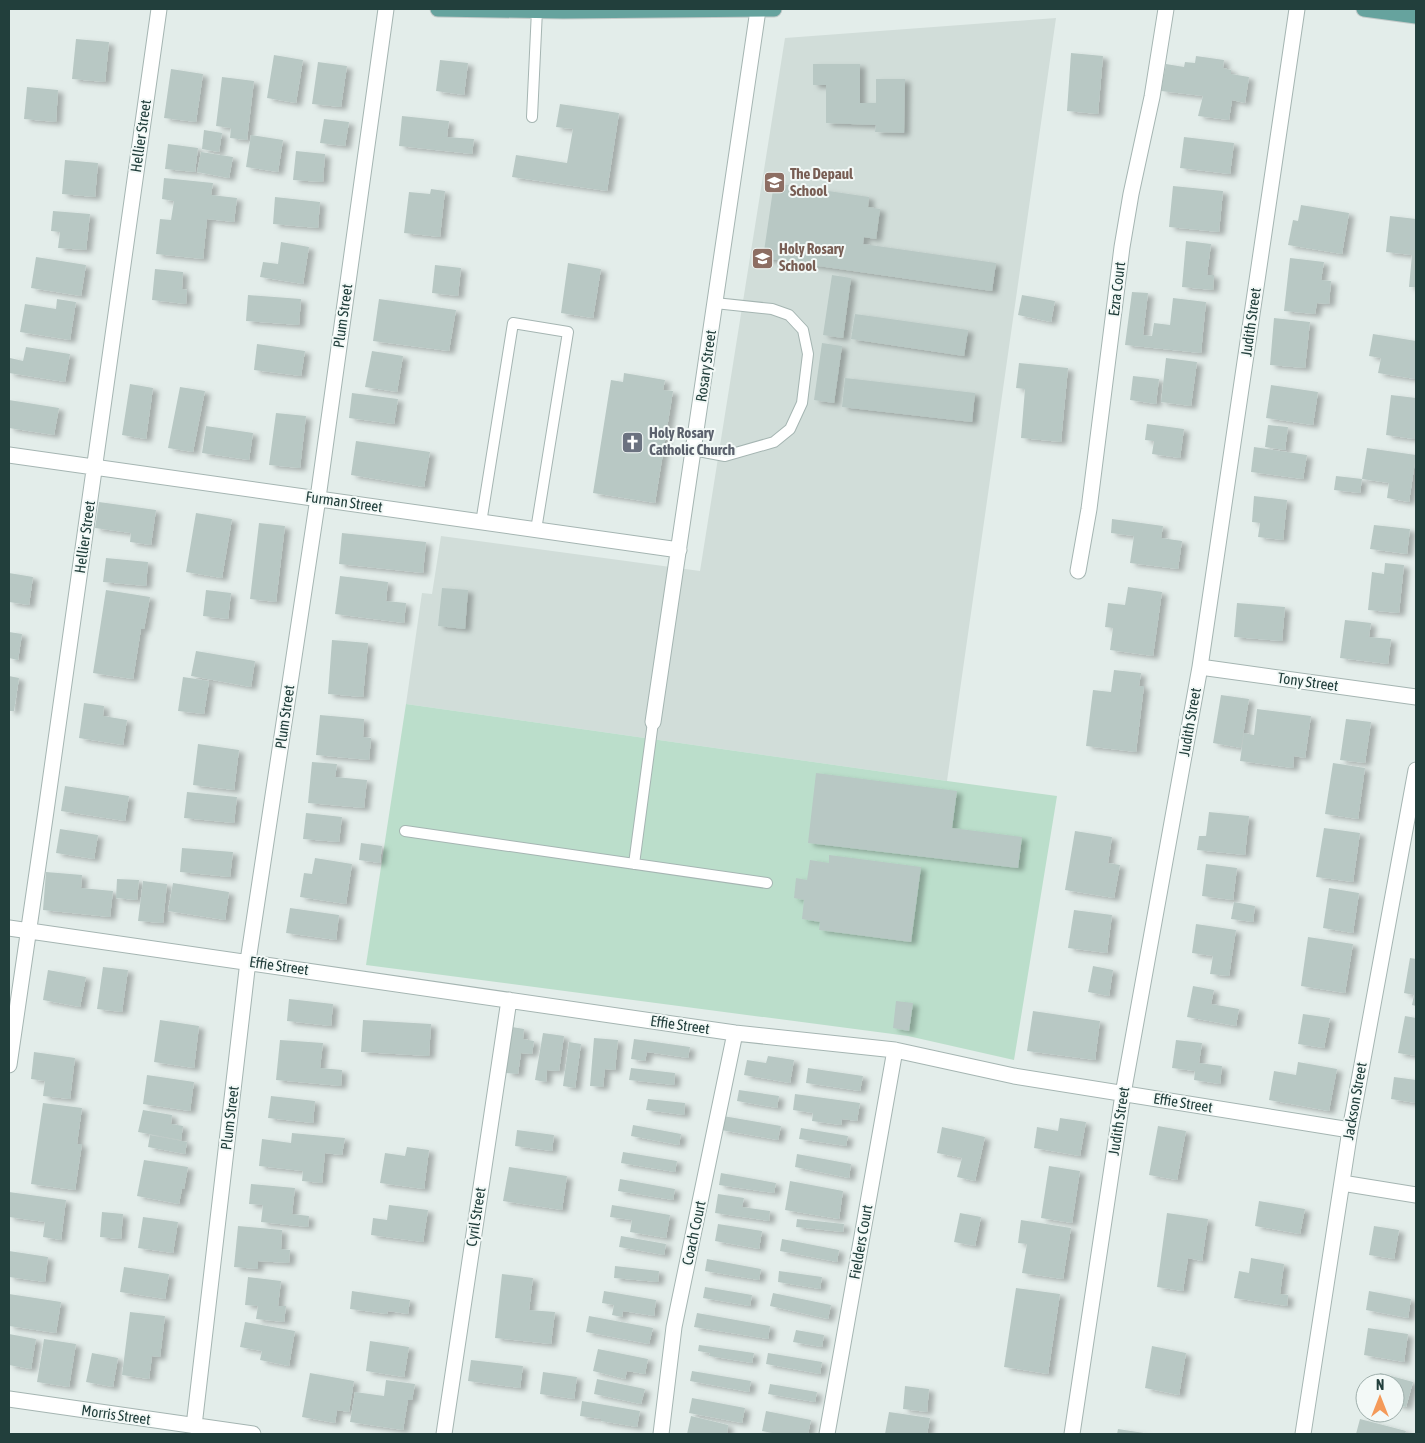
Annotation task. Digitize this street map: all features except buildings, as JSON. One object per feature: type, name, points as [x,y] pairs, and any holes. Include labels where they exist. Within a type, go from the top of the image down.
[{"type":"main road","points":[[438,9],[774,9]]},
{"type":"main road","points":[[1364,9],[1416,16]]},
{"type":"street","name":"Hellier Street","points":[[9,1065],[159,9]]},
{"type":"street","name":"Plum Street","points":[[194,1426],[248,962],[318,498],[386,9]]},
{"type":"street","name":"Ezra Court","points":[[1078,572],[1089,509],[1122,247],[1131,194],[1152,98],[1166,9]]},
{"type":"street","name":"Judith Street","points":[[1072,1434],[1123,1094],[1200,667],[1296,9]]},
{"type":"street","name":"Rosary Street","points":[[653,722],[758,10]]},
{"type":"street","name":"Furman Street","points":[[9,455],[679,550]]},
{"type":"street","name":"Tony Street","points":[[1200,667],[1416,697]]},
{"type":"street","name":"Jackson Street","points":[[1303,1434],[1350,1130],[1416,770]]},
{"type":"street","name":"Effie Street","points":[[9,928],[735,1033],[895,1050],[1014,1076],[1350,1130]]},
{"type":"street","name":"Cyril Street","points":[[444,1434],[509,1000]]},
{"type":"street","name":"Coach Court","points":[[661,1434],[674,1327],[735,1033]]},
{"type":"street","name":"Fielders Court","points":[[827,1434],[895,1050]]},
{"type":"street","points":[[1342,1183],[1416,1195]]},
{"type":"street","name":"Morris Street","points":[[9,1399],[230,1433],[253,1434]]},
{"type":"lane","points":[[532,117],[538,10]]},
{"type":"lane","points":[[693,450],[724,456],[774,442],[790,429],[802,403],[808,354],[803,330],[788,315],[772,310],[715,303]]},
{"type":"lane","points":[[481,522],[513,323],[568,332],[536,530]]},
{"type":"lane","points":[[634,864],[653,722]]},
{"type":"lane","points":[[405,831],[767,883]]},
{"type":"shaded area","points":[[1056,18],[947,781],[406,704],[422,593],[432,594],[441,536],[700,571],[785,38]]},
{"type":"green space","points":[[406,704],[1057,796],[1014,1060],[908,1036],[366,965]]},
{"type":"place","name":"The Depaul School","points":[[774,183]]},
{"type":"place","name":"Holy Rosary School","points":[[763,258]]},
{"type":"place","name":"Holy Rosary Catholic Church","points":[[633,442]]}]
